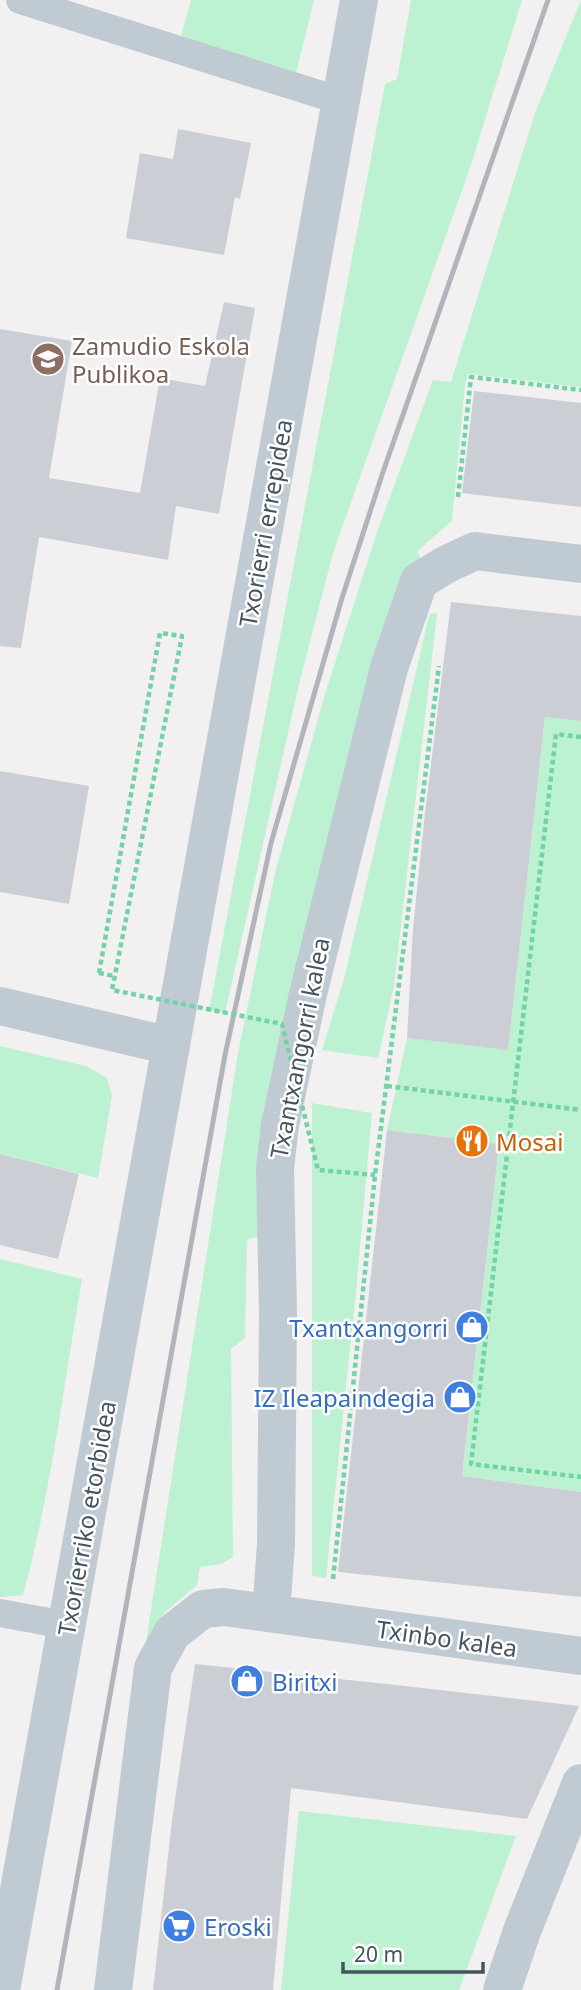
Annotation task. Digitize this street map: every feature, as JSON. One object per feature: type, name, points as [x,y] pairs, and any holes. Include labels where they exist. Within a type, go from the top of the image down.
[{"type":"street","name":"Txorierri errepidea","points":[[171,1046],[359,0]]},
{"type":"street","name":"Txantxangorri kalea","points":[[271,1613],[276,1544],[278,1367],[275,1168],[280,1125],[308,994],[389,668],[419,581],[475,551],[581,564]]},
{"type":"street","points":[[0,1006],[171,1046]]},
{"type":"street","name":"Txorierriko etorbidea","points":[[1,1990],[171,1046]]},
{"type":"street","name":"Txinbo kalea","points":[[113,1990],[153,1668],[172,1633],[203,1609],[224,1607],[581,1656]]},
{"type":"street","points":[[502,1990],[522,1931],[581,1783]]},
{"type":"lane","points":[[20,0],[341,100]]},
{"type":"lane","points":[[0,1613],[66,1625]]},
{"type":"path","points":[[458,497],[471,377],[581,390]]},
{"type":"path","points":[[114,976],[99,973],[159,633],[182,635],[112,990],[282,1024],[318,1170],[375,1175]]},
{"type":"path","points":[[332,1583],[375,1175],[439,660]]},
{"type":"path","points":[[581,737],[556,734],[471,1464],[581,1477]]},
{"type":"path","points":[[387,1086],[581,1110]]},
{"type":"green space","points":[[191,0],[314,0],[295,77],[181,36]]},
{"type":"green space","points":[[411,0],[522,0],[471,165],[333,553],[299,684],[225,1013],[209,1011],[385,84],[397,79]]},
{"type":"green space","points":[[581,0],[581,387],[468,374],[452,521],[417,551],[423,563],[262,1237],[247,1239],[245,1338],[231,1349],[233,1557],[221,1564],[200,1567],[197,1585],[165,1612],[146,1642],[238,1053],[275,873],[325,694],[377,532],[433,380],[451,382],[535,113]]},
{"type":"green space","points":[[437,614],[394,986],[378,1058],[322,1050],[344,979],[429,616]]},
{"type":"green space","points":[[545,717],[581,721],[581,1492],[462,1476],[499,1144],[387,1130],[407,1038],[508,1049]]},
{"type":"green space","points":[[0,1046],[86,1066],[107,1078],[112,1096],[98,1178],[0,1154]]},
{"type":"green space","points":[[312,1103],[372,1113],[326,1578],[312,1576]]},
{"type":"green space","points":[[0,1259],[82,1279],[49,1477],[23,1595],[0,1597]]},
{"type":"green space","points":[[299,1811],[516,1836],[459,1990],[281,1990]]},
{"type":"building","points":[[178,129],[251,143],[240,199],[235,197],[224,255],[126,238],[140,153],[173,159]]},
{"type":"building","points":[[224,302],[255,308],[219,514],[176,506],[168,560],[39,537],[21,648],[0,646],[0,329],[72,341],[49,478],[140,493],[160,378],[205,386]]},
{"type":"building","points":[[474,391],[581,403],[581,507],[462,493]]},
{"type":"building","points":[[451,602],[581,616],[581,721],[545,717],[508,1050],[407,1038],[413,928]]},
{"type":"building","points":[[0,771],[89,786],[69,904],[0,892]]},
{"type":"building","points":[[387,1130],[499,1144],[462,1476],[581,1492],[581,1597],[338,1572]]},
{"type":"building","points":[[0,1154],[79,1174],[58,1259],[0,1245]]},
{"type":"building","points":[[195,1664],[579,1706],[527,1819],[291,1788],[273,1990],[153,1990],[172,1820]]},
{"type":"railway","points":[[57,1990],[225,1055],[271,843],[342,598],[383,472],[548,0]]},
{"type":"place","name":"Zamudio Eskola Publikoa","points":[[48,359]]},
{"type":"place","name":"Mosai","points":[[472,1141]]},
{"type":"place","name":"Txantxangorri","points":[[472,1327]]},
{"type":"place","name":"IZ Ileapaindegia","points":[[460,1397]]},
{"type":"place","name":"Biritxi","points":[[247,1681]]},
{"type":"place","name":"Eroski","points":[[179,1926]]}]
